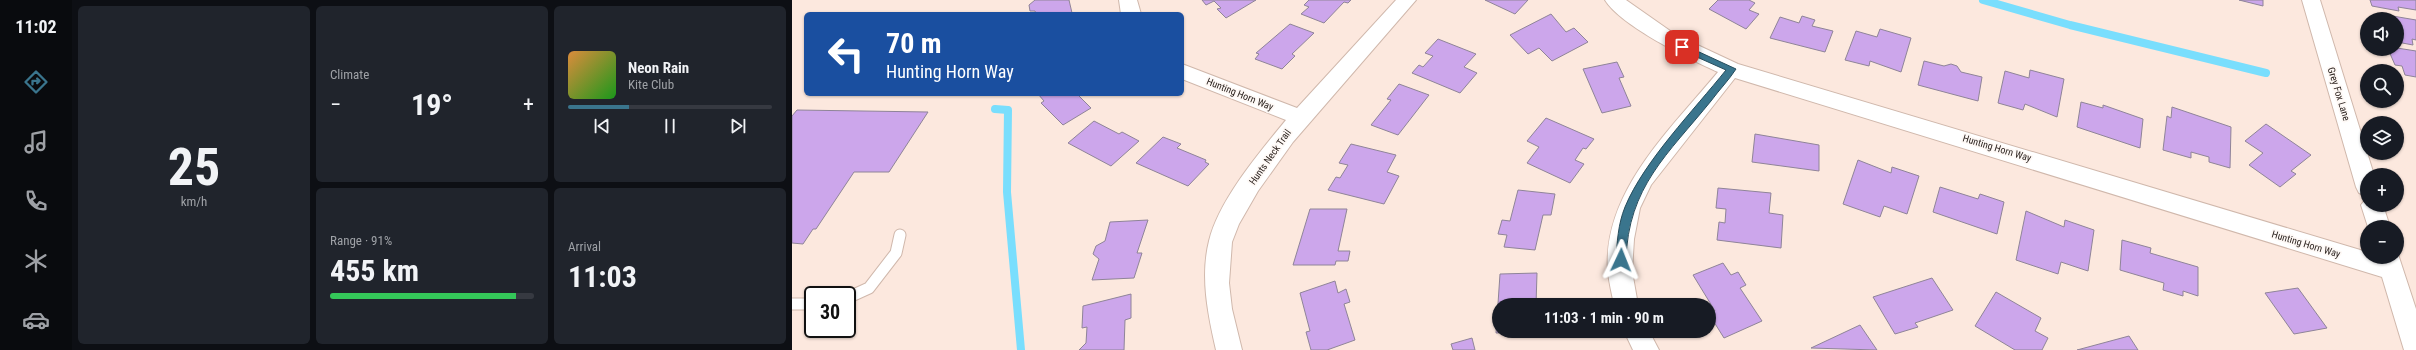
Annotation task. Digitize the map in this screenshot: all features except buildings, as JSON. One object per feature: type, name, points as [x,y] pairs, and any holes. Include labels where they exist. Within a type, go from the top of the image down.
[{"type":"street","points":[[1128,0],[1131,12]]},
{"type":"street","name":"Hunts Neck Trail","points":[[1228,350],[1217,302],[1217,267],[1221,240],[1240,201],[1271,153],[1299,117],[1407,0]]},
{"type":"street","name":"Hunting Horn Way","points":[[1614,0],[1661,36],[1692,53],[1731,69],[2360,255]]},
{"type":"street","name":"Grey Fox Lane","points":[[2311,0],[2361,168]]},
{"type":"street","points":[[1625,298],[1620,265],[1622,239],[1629,208],[1642,180],[1731,69]]},
{"type":"street","name":"Hunting Horn Way","points":[[1184,72],[1299,117]]},
{"type":"street","points":[[2390,264],[2416,349]]},
{"type":"street","points":[[1640,338],[1646,350]]},
{"type":"lane","points":[[856,294],[869,288],[896,253],[900,235]]},
{"type":"lane","points":[[792,304],[804,304]]},
{"type":"waterway","points":[[1983,0],[2070,25],[2266,73]]},
{"type":"waterway","points":[[995,109],[1008,110],[1007,192],[1021,350]]},
{"type":"route","points":[[1621,260],[1622,239],[1629,208],[1642,180],[1731,69],[1692,53],[1682,47]]}]
